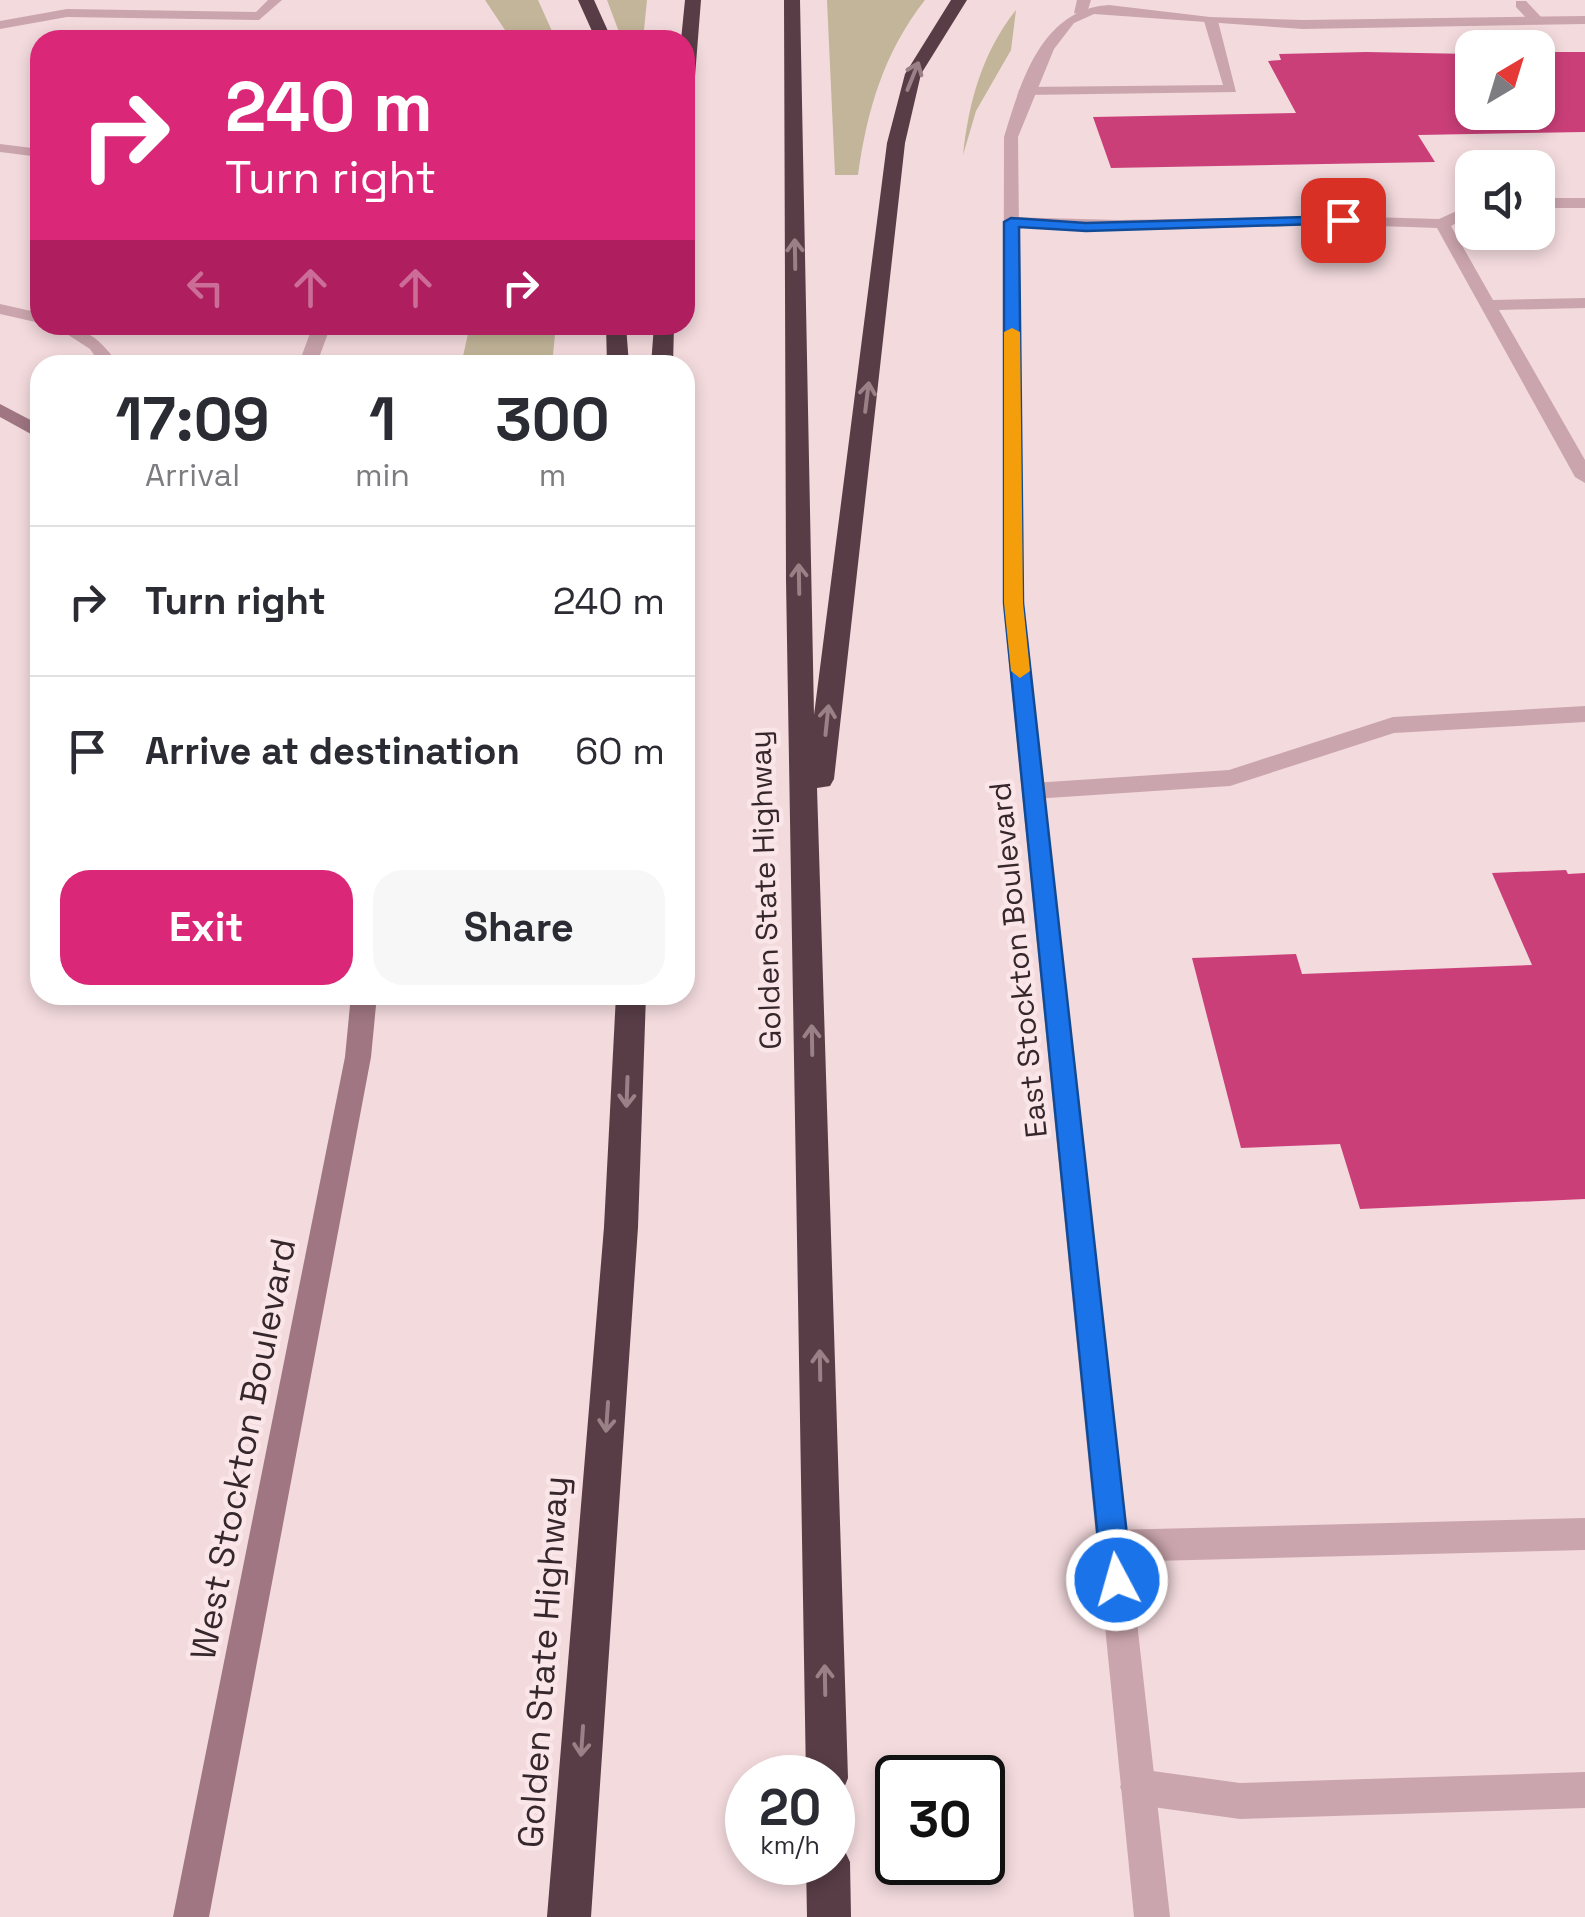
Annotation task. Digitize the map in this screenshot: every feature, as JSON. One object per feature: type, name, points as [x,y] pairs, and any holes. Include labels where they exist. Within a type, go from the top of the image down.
[{"type":"highway","points":[[586,0],[600,30]]},
{"type":"highway","points":[[690,30],[693,0]]},
{"type":"highway","name":"Golden State Highway","points":[[792,0],[798,580],[827,1755]]},
{"type":"highway","points":[[808,886],[896,142],[914,74],[959,0]]},
{"type":"highway","name":"Golden State Highway","points":[[569,1917],[621,1227],[631,1005]]},
{"type":"highway","points":[[828,1885],[829,1917]]},
{"type":"street","points":[[0,24],[67,13],[258,16],[275,0]]},
{"type":"street","points":[[1521,4],[1537,20]]},
{"type":"street","points":[[1082,6],[1211,22],[1585,20]]},
{"type":"street","name":"East Stockton Boulevard","points":[[1082,6],[1064,26],[1025,92],[1011,137],[1013,603],[1152,1917]]},
{"type":"street","points":[[1025,92],[1231,89],[1211,22]]},
{"type":"street","points":[[0,148],[30,152]]},
{"type":"street","points":[[1555,204],[1585,203]]},
{"type":"street","points":[[1011,222],[1086,227],[1380,219],[1442,224],[1455,218]]},
{"type":"street","points":[[1442,224],[1585,477]]},
{"type":"street","points":[[1488,306],[1585,303]]},
{"type":"street","points":[[0,309],[30,316]]},
{"type":"street","points":[[79,335],[96,345],[103,355]]},
{"type":"street","points":[[311,355],[318,335]]},
{"type":"street","points":[[0,409],[30,426]]},
{"type":"street","points":[[1033,791],[1230,778],[1394,725],[1585,714]]},
{"type":"street","name":"West Stockton Boulevard","points":[[191,1917],[358,1056],[363,1005]]},
{"type":"street","points":[[1114,1546],[1585,1534]]},
{"type":"street","points":[[1138,1786],[1240,1801],[1585,1790]]},
{"type":"shaded area","points":[[485,0],[538,0],[552,30],[505,30]]},
{"type":"shaded area","points":[[607,0],[647,0],[644,30],[618,30]]},
{"type":"shaded area","points":[[827,0],[925,0],[888,61],[866,128],[858,175],[835,175]]},
{"type":"shaded area","points":[[1016,10],[1011,50],[976,111],[963,155],[979,78],[994,43]]},
{"type":"shaded area","points":[[468,335],[555,335],[553,355],[463,355]]},
{"type":"building","points":[[1555,52],[1585,52],[1585,132],[1418,135],[1435,162],[1111,168],[1093,117],[1296,113],[1268,61],[1281,60],[1279,54],[1455,54],[1455,130],[1555,130]]},
{"type":"building","points":[[1566,870],[1568,874],[1585,873],[1585,1199],[1360,1209],[1340,1144],[1241,1148],[1192,958],[1296,954],[1302,974],[1532,965],[1492,873]]},
{"type":"slow traffic","points":[[1012,332],[1013,603],[1020,671]]},
{"type":"route","points":[[1117,1580],[1013,603],[1011,222],[1086,227],[1343,220]]}]
